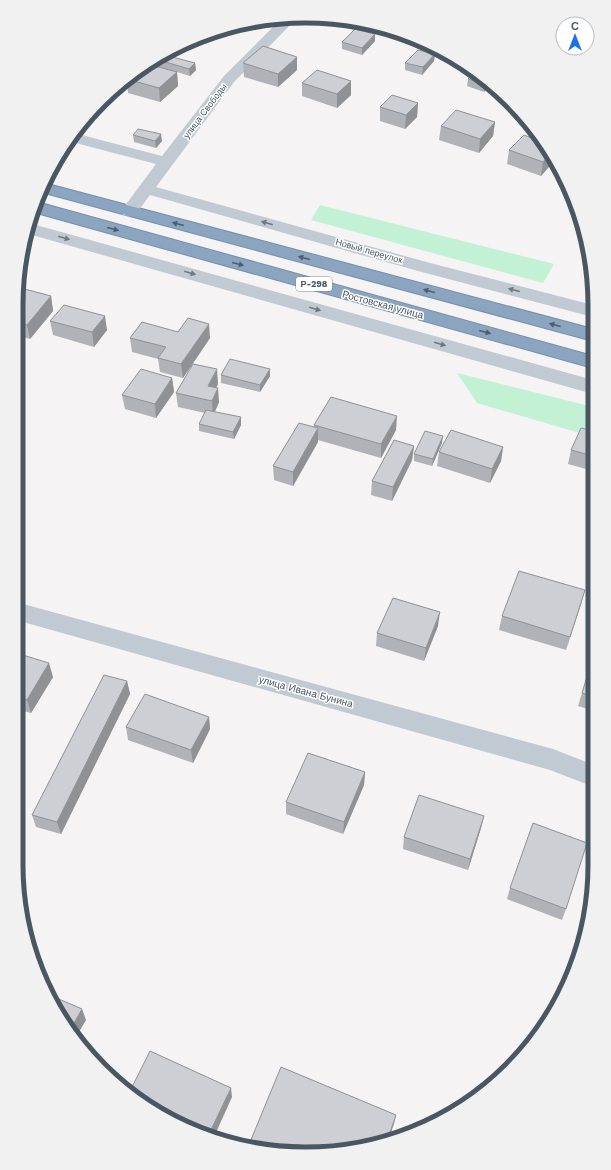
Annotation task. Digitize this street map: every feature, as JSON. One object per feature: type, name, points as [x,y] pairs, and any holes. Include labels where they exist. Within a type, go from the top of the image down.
[{"type":"highway","name":"Р-298","points":[[49,189],[588,334]]},
{"type":"highway","name":"Ростовская улица","points":[[41,209],[588,361]]},
{"type":"street","name":"улица Свободы","points":[[129,211],[229,79],[284,24]]},
{"type":"street","points":[[78,139],[166,162]]},
{"type":"street","name":"Новый переулок","points":[[146,189],[424,267],[588,310]]},
{"type":"street","points":[[34,230],[588,385]]},
{"type":"street","name":"улица Ивана Бунина","points":[[23,613],[553,760],[588,774]]},
{"type":"green space","points":[[320,205],[554,264],[543,283],[311,220]]},
{"type":"green space","points":[[457,373],[588,406],[588,436],[477,403]]},
{"type":"building","points":[[355,29],[375,34],[362,48],[342,42]]},
{"type":"building","points":[[263,46],[297,57],[278,74],[243,63]]},
{"type":"building","points":[[418,50],[435,54],[423,67],[405,63]]},
{"type":"building","points":[[172,57],[195,63],[189,69],[163,61]]},
{"type":"building","points":[[156,66],[177,72],[159,88],[134,81]]},
{"type":"building","points":[[317,70],[351,81],[337,94],[302,83]]},
{"type":"building","points":[[470,77],[478,82],[468,79]]},
{"type":"building","points":[[392,95],[418,103],[406,115],[380,107]]},
{"type":"building","points":[[456,110],[495,122],[480,139],[441,126]]},
{"type":"building","points":[[138,129],[161,134],[155,141],[133,135]]},
{"type":"building","points":[[524,135],[533,138],[546,158],[543,162],[509,150]]},
{"type":"building","points":[[24,289],[51,296],[27,325],[23,324]]},
{"type":"building","points":[[64,305],[105,316],[92,332],[50,321]]},
{"type":"building","points":[[188,318],[209,324],[181,364],[158,358],[166,347],[130,338],[142,322],[178,332]]},
{"type":"building","points":[[230,359],[270,369],[260,385],[221,375]]},
{"type":"building","points":[[193,364],[217,369],[208,386],[218,388],[212,401],[176,393]]},
{"type":"building","points":[[141,369],[172,378],[155,404],[122,395]]},
{"type":"building","points":[[331,397],[397,416],[381,444],[314,425]]},
{"type":"building","points":[[206,410],[241,417],[233,432],[199,424]]},
{"type":"building","points":[[299,423],[318,428],[293,472],[273,466]]},
{"type":"building","points":[[581,428],[588,430],[588,455],[571,450]]},
{"type":"building","points":[[451,430],[503,447],[492,469],[439,452]]},
{"type":"building","points":[[425,431],[443,436],[433,459],[414,454]]},
{"type":"building","points":[[394,440],[414,446],[393,487],[372,481]]},
{"type":"building","points":[[519,571],[585,590],[570,637],[502,616]]},
{"type":"building","points":[[393,598],[440,612],[426,648],[377,633]]},
{"type":"building","points":[[23,655],[49,663],[27,700],[23,699]]},
{"type":"building","points":[[588,673],[588,695],[582,693]]},
{"type":"building","points":[[104,675],[127,681],[57,822],[32,815]]},
{"type":"building","points":[[145,694],[209,717],[191,750],[126,727]]},
{"type":"building","points":[[308,753],[365,772],[344,822],[286,802]]},
{"type":"building","points":[[419,795],[484,816],[470,859],[404,837]]},
{"type":"building","points":[[533,823],[587,843],[566,909],[510,888]]},
{"type":"building","points":[[57,998],[82,1009],[73,1024]]},
{"type":"building","points":[[150,1051],[231,1088],[211,1130],[164,1109],[132,1087]]},
{"type":"building","points":[[281,1067],[396,1115],[389,1134],[361,1142],[342,1145],[306,1147],[269,1145],[250,1142]]}]
